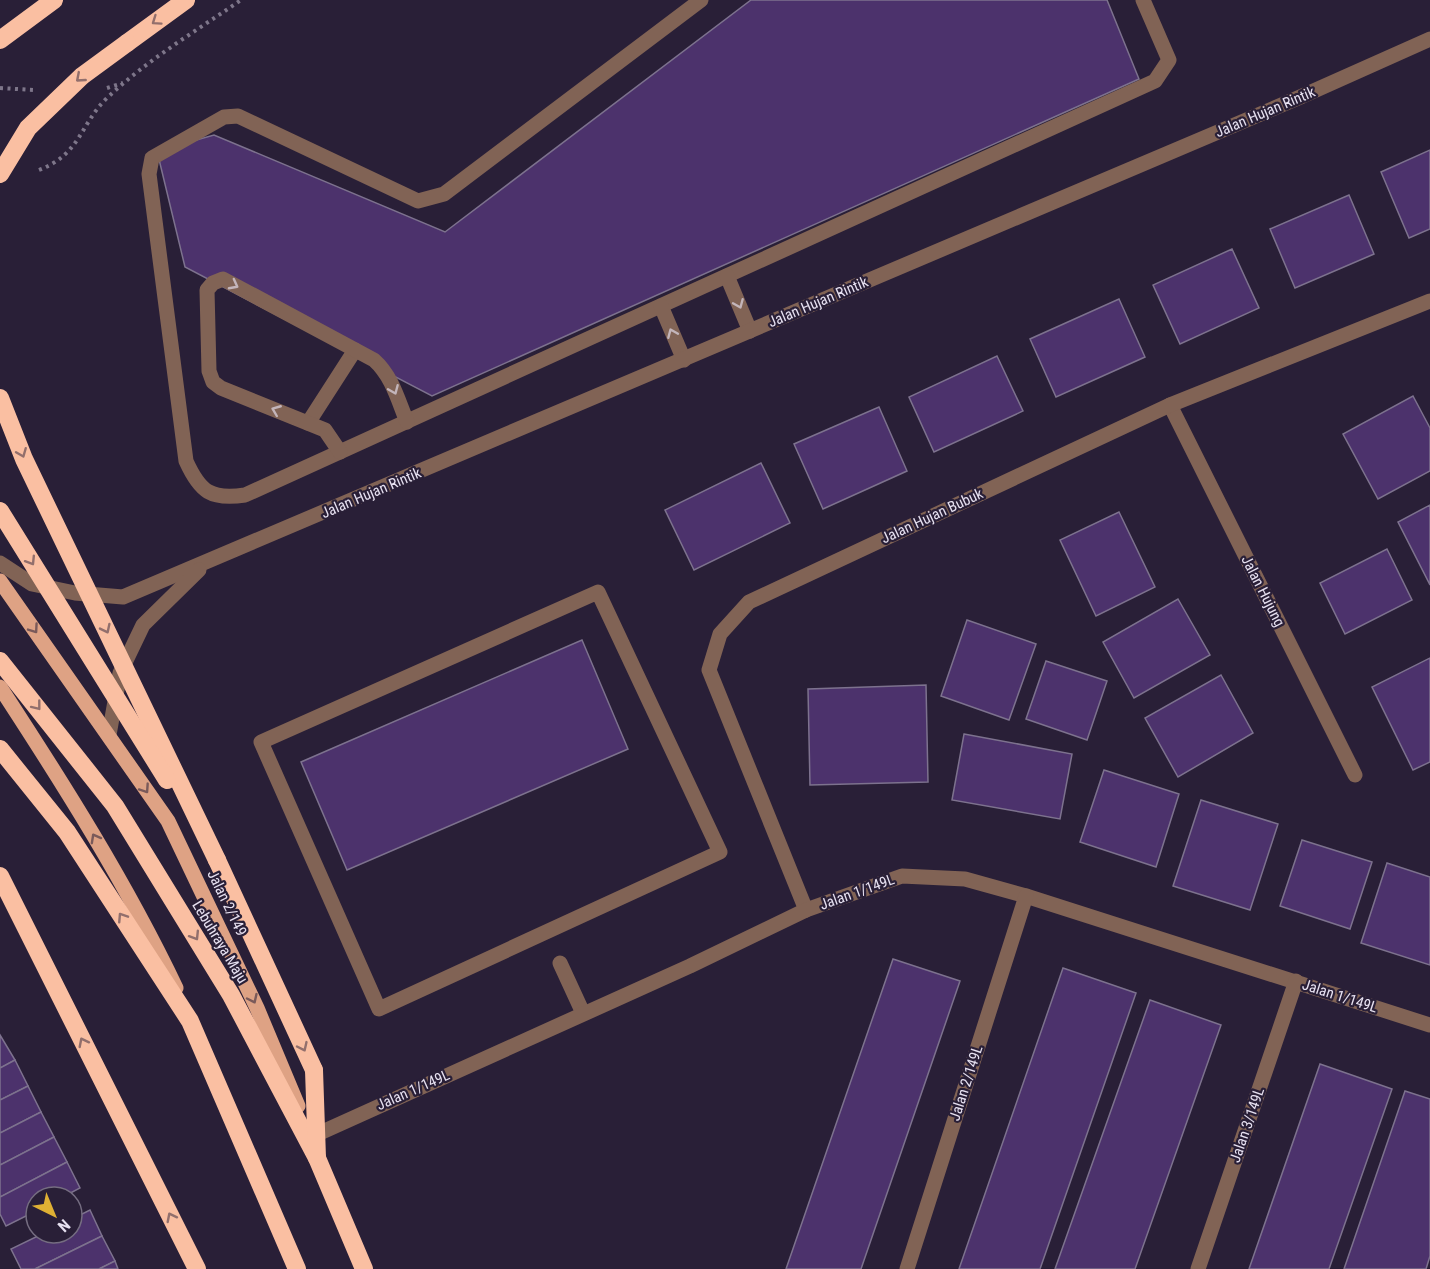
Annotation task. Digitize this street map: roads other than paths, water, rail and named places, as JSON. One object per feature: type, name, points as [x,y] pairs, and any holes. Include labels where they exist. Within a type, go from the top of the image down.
[{"type":"highway","points":[[0,40],[54,0]]},
{"type":"highway","points":[[0,174],[28,128],[81,76],[186,0]]},
{"type":"highway","points":[[0,398],[24,459],[217,860],[314,1070],[317,1158]]},
{"type":"highway","points":[[0,511],[217,860]]},
{"type":"highway","name":"Lebuhraya Maju","points":[[0,661],[115,806],[231,995],[317,1158],[364,1269]]},
{"type":"highway","points":[[0,749],[68,832],[190,1021],[297,1269]]},
{"type":"highway","points":[[0,876],[197,1269]]},
{"type":"main road","name":"Jalan 2/149","points":[[0,581],[168,821],[257,1008],[370,1269]]},
{"type":"main road","points":[[0,687],[70,794],[154,942],[265,1181],[297,1269]]},
{"type":"street","points":[[701,0],[444,194],[418,201],[238,116],[224,117],[152,158],[149,174],[186,461],[198,484],[211,494],[225,498],[246,495],[1155,81],[1169,60],[1143,0]]},
{"type":"street","name":"Jalan Hujan Rintik","points":[[0,563],[32,584],[75,593],[123,597],[1299,98],[1430,39]]},
{"type":"street","points":[[727,276],[750,331]]},
{"type":"street","points":[[340,453],[325,430],[220,388],[213,382],[208,371],[207,290],[213,283],[223,279],[383,368],[407,422]]},
{"type":"street","name":"Jalan Hujan Bubuk","points":[[806,910],[709,670],[720,634],[749,602],[1170,405],[1430,301]]},
{"type":"street","points":[[661,306],[684,360]]},
{"type":"street","points":[[308,423],[355,351]]},
{"type":"street","name":"Jalan Hujung","points":[[1170,405],[1355,776]]},
{"type":"street","name":"Jalan Hujan Rintik","points":[[109,735],[120,673],[143,625],[206,563]]},
{"type":"street","points":[[598,592],[720,852],[379,1009],[261,742],[598,592]]},
{"type":"street","name":"Jalan 1/149L","points":[[311,1137],[806,910],[902,876],[965,879],[1026,896],[1430,1025]]},
{"type":"street","name":"Jalan 2/149L","points":[[907,1269],[1026,896]]},
{"type":"street","points":[[560,963],[583,1013]]},
{"type":"street","name":"Jalan 3/149L","points":[[1198,1269],[1296,981]]}]
